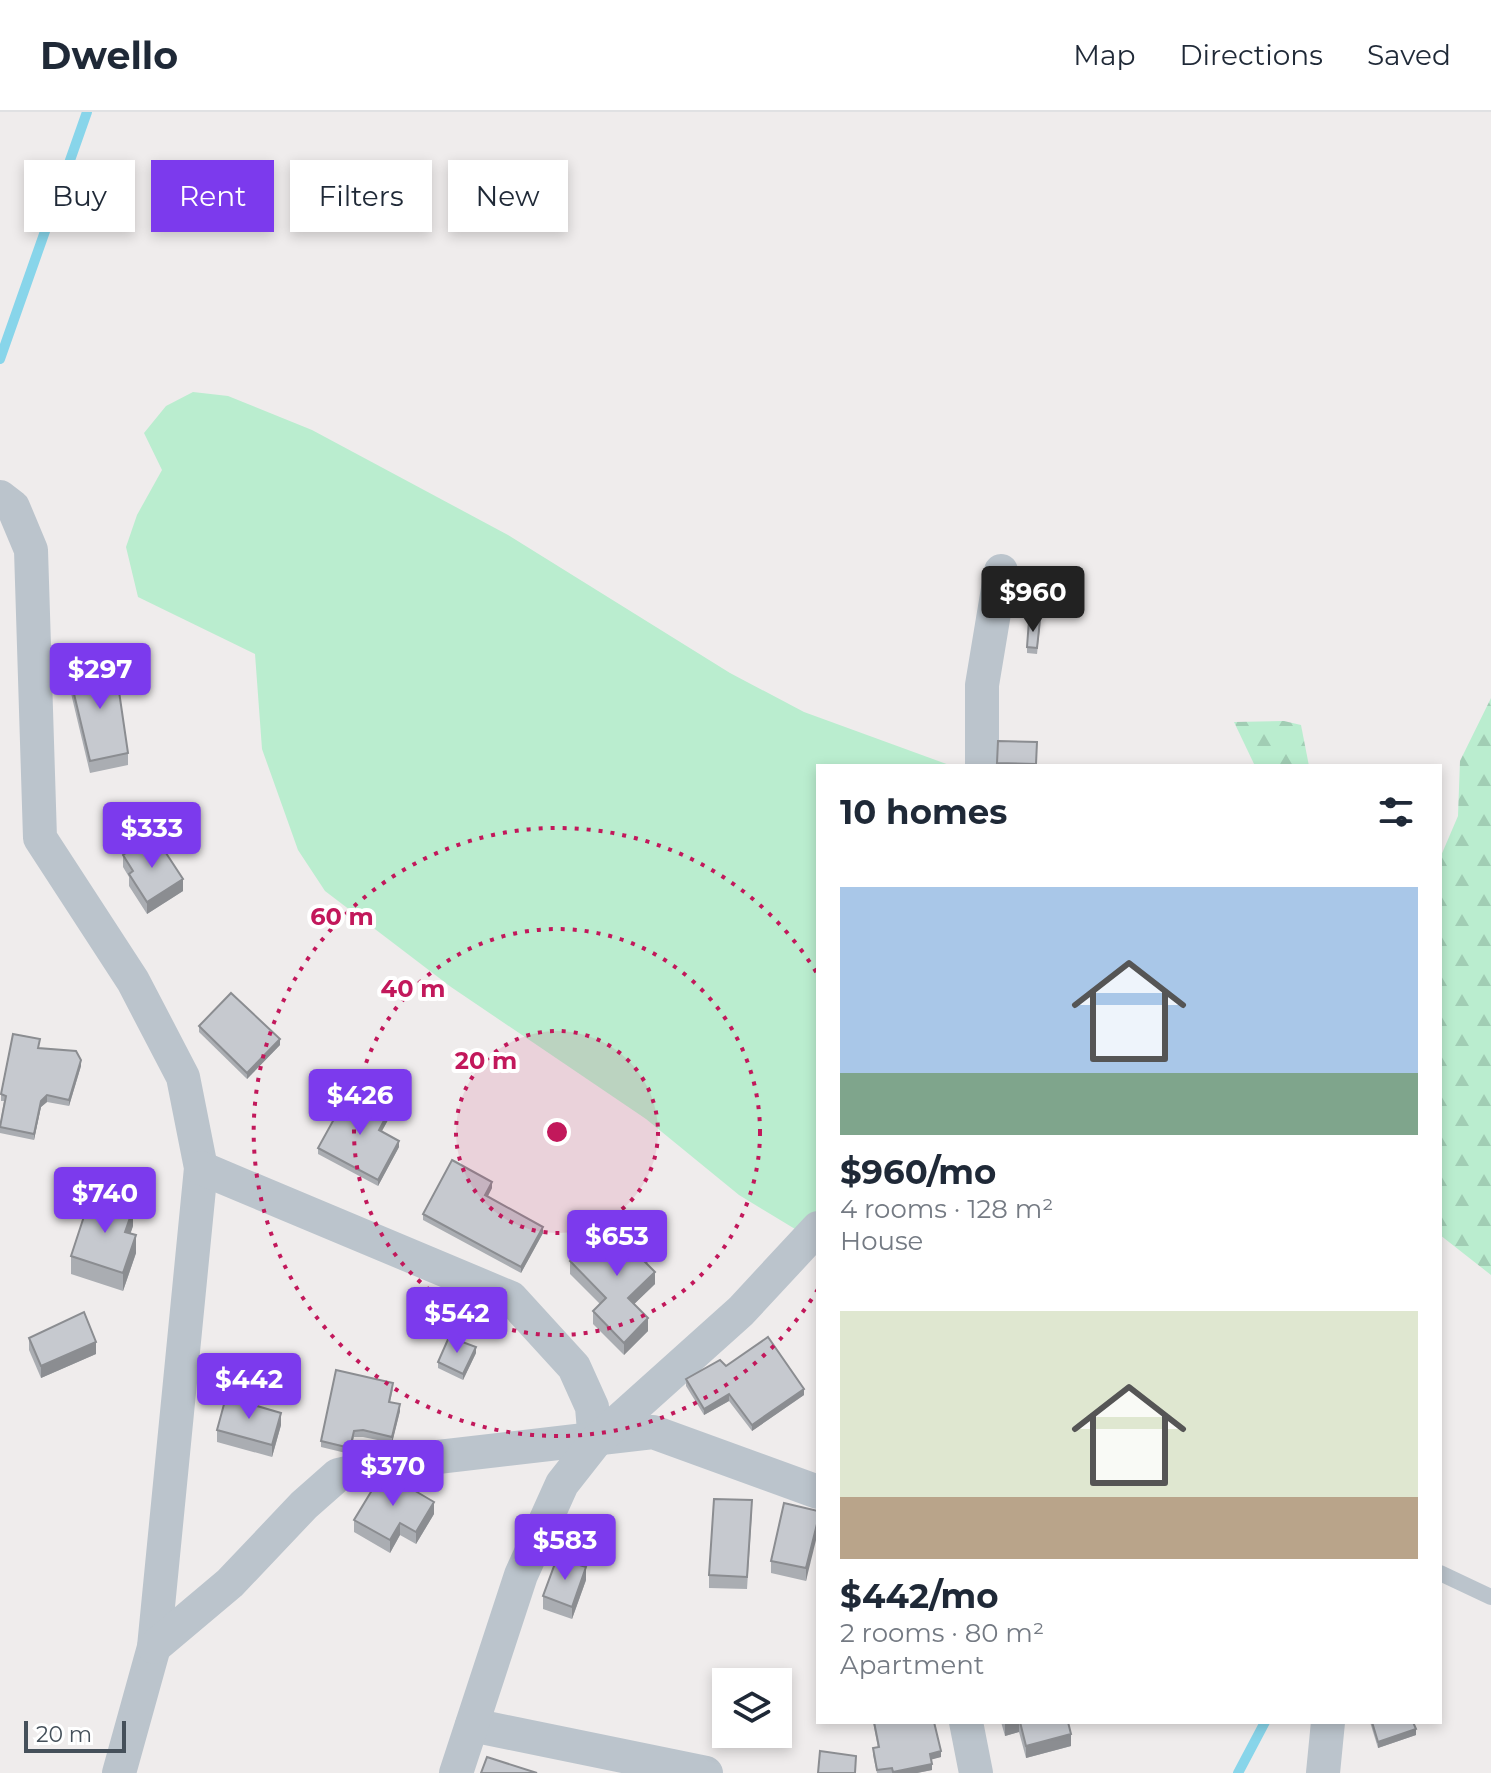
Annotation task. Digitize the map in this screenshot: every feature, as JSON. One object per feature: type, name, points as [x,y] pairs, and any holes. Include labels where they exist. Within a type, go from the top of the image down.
[{"type":"street","points":[[0,497],[13,507],[31,550],[40,838],[133,981],[183,1077],[201,1168],[154,1647],[119,1773]]},
{"type":"street","points":[[982,764],[982,685],[1001,571]]},
{"type":"street","points":[[201,1168],[511,1298],[574,1367],[592,1407],[595,1442]]},
{"type":"street","points":[[456,1773],[521,1575],[562,1484],[595,1442],[741,1311],[816,1230]]},
{"type":"street","points":[[154,1647],[230,1583],[304,1505],[338,1475],[395,1462],[595,1442],[653,1432],[816,1491]]},
{"type":"street","points":[[966,1724],[976,1773]]},
{"type":"street","points":[[1323,1773],[1328,1724]]},
{"type":"street","points":[[472,1725],[706,1773]]},
{"type":"lane","points":[[1442,1574],[1491,1597]]},
{"type":"green space","points":[[193,392],[228,396],[312,430],[508,535],[730,673],[804,712],[947,764],[816,764],[816,1215],[800,1232],[739,1195],[646,1119],[451,987],[325,891],[298,850],[262,749],[255,654],[138,597],[126,547],[137,515],[162,470],[144,433],[166,406]]},
{"type":"green space","points":[[1491,698],[1491,1275],[1442,1237],[1442,853],[1458,816],[1460,761]]},
{"type":"green space","points":[[1284,721],[1301,725],[1309,764],[1254,764],[1234,722]]},
{"type":"building","points":[[1029,620],[1040,620],[1037,648],[1027,647]]},
{"type":"building","points":[[115,664],[128,753],[90,761],[69,673]]},
{"type":"building","points":[[998,741],[1037,742],[1036,764],[997,763]]},
{"type":"building","points":[[149,837],[160,854],[164,850],[183,879],[147,902],[129,874],[133,871],[123,855]]},
{"type":"building","points":[[231,993],[280,1039],[247,1073],[199,1026]]},
{"type":"building","points":[[13,1034],[40,1039],[38,1048],[76,1051],[81,1060],[69,1100],[47,1095],[41,1101],[34,1134],[0,1127],[6,1096],[1,1094]]},
{"type":"building","points":[[349,1092],[388,1113],[379,1130],[399,1141],[378,1180],[318,1148]]},
{"type":"building","points":[[452,1160],[492,1182],[485,1195],[543,1227],[521,1267],[423,1214]]},
{"type":"building","points":[[91,1195],[133,1209],[125,1232],[136,1235],[123,1273],[71,1256]]},
{"type":"building","points":[[621,1221],[649,1248],[640,1257],[655,1272],[628,1298],[648,1318],[624,1343],[593,1311],[606,1298],[570,1261],[588,1243],[593,1249]]},
{"type":"building","points":[[84,1312],[96,1342],[41,1366],[29,1338]]},
{"type":"building","points":[[449,1337],[476,1347],[463,1374],[438,1362]]},
{"type":"building","points":[[768,1337],[804,1389],[752,1425],[729,1394],[704,1409],[686,1379],[720,1360],[726,1366]]},
{"type":"building","points":[[336,1370],[393,1383],[389,1402],[400,1404],[392,1437],[354,1431],[350,1448],[321,1441]]},
{"type":"building","points":[[226,1397],[281,1413],[272,1445],[217,1430]]},
{"type":"building","points":[[383,1472],[434,1502],[416,1532],[400,1523],[390,1540],[354,1520]]},
{"type":"building","points":[[714,1499],[752,1500],[747,1577],[709,1575]]},
{"type":"building","points":[[784,1503],[816,1511],[816,1528],[806,1568],[771,1561]]},
{"type":"building","points":[[557,1558],[586,1567],[572,1607],[543,1596]]},
{"type":"building","points":[[874,1724],[934,1724],[941,1751],[930,1754],[932,1764],[893,1772],[892,1768],[877,1770],[873,1748],[879,1747]]},
{"type":"building","points":[[1020,1724],[1068,1724],[1071,1734],[1026,1746]]},
{"type":"building","points":[[1373,1724],[1414,1724],[1416,1729],[1378,1742]]},
{"type":"building","points":[[820,1751],[856,1756],[855,1773],[818,1773]]},
{"type":"building","points":[[487,1757],[537,1773],[481,1773]]},
{"type":"waterway","points":[[0,359],[87,112]]},
{"type":"waterway","points":[[1238,1773],[1264,1724]]}]
